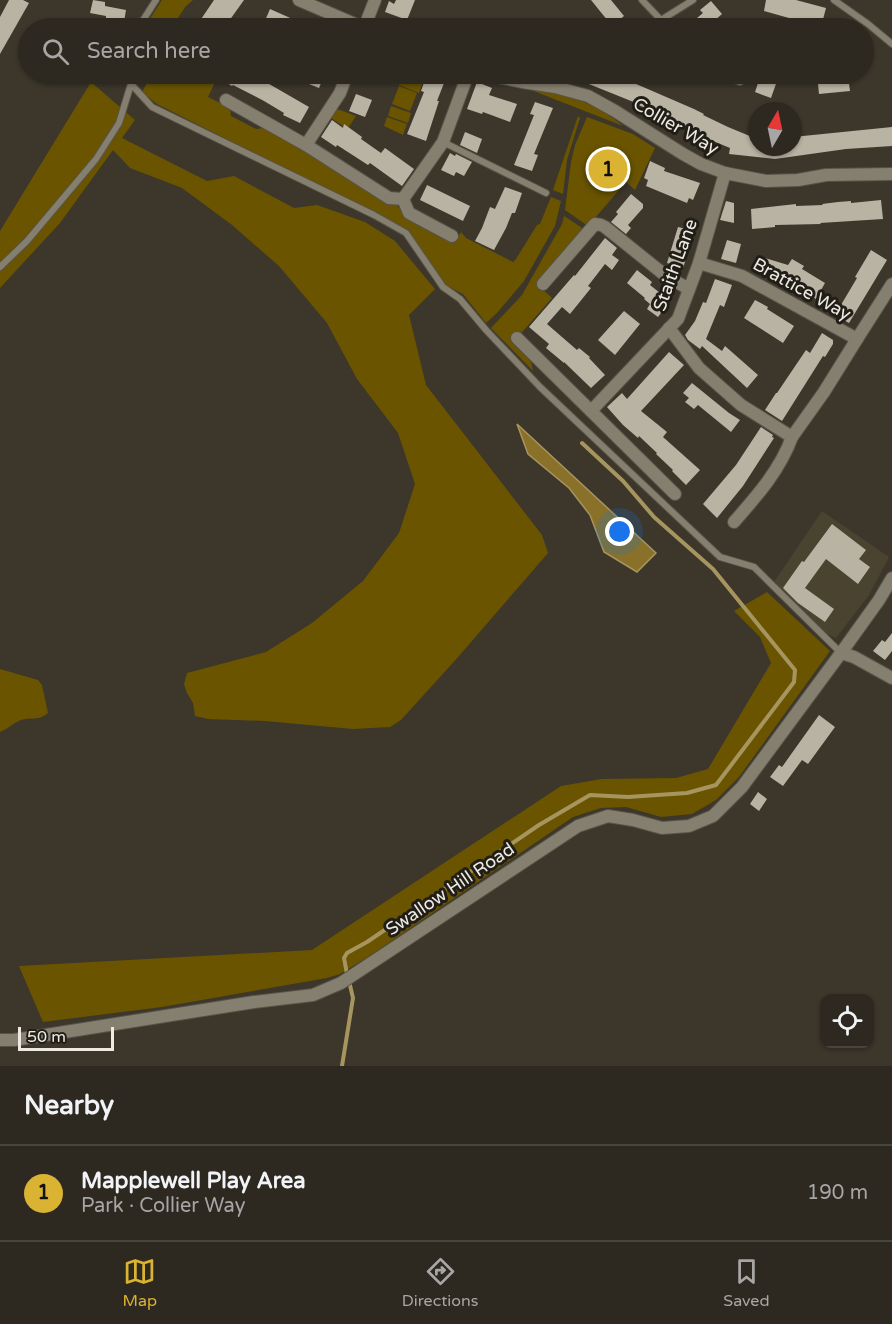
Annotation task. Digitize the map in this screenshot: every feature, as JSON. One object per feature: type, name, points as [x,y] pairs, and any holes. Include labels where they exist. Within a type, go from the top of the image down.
[{"type":"street","points":[[299,0],[341,18]]},
{"type":"street","points":[[368,18],[375,0]]},
{"type":"street","points":[[306,145],[340,93],[343,84]]},
{"type":"street","points":[[403,200],[443,142],[464,84]]},
{"type":"street","name":"Collier Way","points":[[535,84],[588,96],[683,154],[725,173],[766,181],[798,180],[826,175],[892,174]]},
{"type":"street","points":[[226,100],[306,145],[389,198],[403,200]]},
{"type":"street","name":"Staith Lane","points":[[591,411],[678,319],[699,262],[725,173]]},
{"type":"street","points":[[403,200],[409,213],[452,236]]},
{"type":"street","points":[[543,284],[595,224],[601,225],[666,276],[689,290]]},
{"type":"street","name":"Brattice Way","points":[[699,262],[742,276],[856,339],[824,392],[792,437],[774,472],[734,522]]},
{"type":"street","points":[[856,339],[892,284]]},
{"type":"street","points":[[669,328],[699,368],[741,405],[792,437]]},
{"type":"street","points":[[517,338],[675,494]]},
{"type":"street","name":"Swallow Hill Road","points":[[0,1040],[14,1040],[254,1002],[313,995],[341,983],[578,826],[608,816],[633,819],[662,828],[689,826],[714,816],[742,787],[841,653],[892,578]]},
{"type":"street","points":[[841,653],[854,657],[892,678]]},
{"type":"lane","points":[[144,18],[156,0]]},
{"type":"lane","points":[[642,0],[659,18]]},
{"type":"lane","points":[[664,18],[693,0]]},
{"type":"lane","points":[[834,0],[860,18]]},
{"type":"lane","points":[[874,29],[892,44]]},
{"type":"lane","points":[[0,267],[27,241],[96,159],[118,123],[131,84],[152,107],[374,215],[406,233],[443,287],[460,299],[540,387],[720,557],[754,567],[841,653]]},
{"type":"lane","points":[[443,142],[546,193]]},
{"type":"shaded area","points":[[162,0],[193,0],[178,18],[150,18]]},
{"type":"shaded area","points":[[90,84],[93,84],[135,120],[122,138],[207,181],[234,176],[294,208],[317,205],[365,222],[395,241],[435,289],[409,315],[426,385],[542,535],[548,553],[401,720],[390,727],[353,729],[265,721],[208,719],[195,716],[193,703],[184,684],[187,673],[266,652],[312,623],[363,581],[399,533],[415,484],[398,433],[357,379],[327,323],[279,266],[232,225],[182,188],[130,168],[113,150],[60,223],[0,288],[0,231]]},
{"type":"shaded area","points":[[146,84],[214,84],[208,97],[230,108],[231,116],[256,129],[264,128],[307,150],[312,157],[395,203],[406,217],[455,242],[461,232],[466,238],[513,262],[537,225],[540,224],[551,197],[561,201],[555,226],[524,281],[486,323],[463,294],[443,284],[407,230],[157,104],[142,92]]},
{"type":"shaded area","points":[[399,84],[422,84],[419,93]]},
{"type":"shaded area","points":[[399,86],[417,93],[410,111],[392,104]]},
{"type":"shaded area","points":[[526,88],[582,101],[599,109],[623,126]]},
{"type":"shaded area","points":[[391,106],[411,113],[408,123],[388,116]]},
{"type":"shaded area","points":[[337,109],[356,116],[344,134],[340,131],[343,126],[331,118]]},
{"type":"shaded area","points":[[578,116],[580,118],[567,160],[563,194],[553,190]]},
{"type":"shaded area","points":[[387,117],[407,124],[403,135],[384,126]]},
{"type":"shaded area","points":[[587,117],[633,134],[655,148],[635,190],[626,182],[588,226],[565,210],[575,145]]},
{"type":"shaded area","points":[[564,216],[587,231],[540,287],[552,298],[517,338],[529,352],[533,371],[491,328],[522,295],[562,224]]},
{"type":"shaded area","points":[[517,424],[656,553],[637,572],[604,552],[590,515],[569,488],[528,454]]},
{"type":"shaded area","points":[[822,511],[889,557],[869,595],[836,638],[818,630],[772,585]]},
{"type":"shaded area","points":[[767,592],[830,651],[739,777],[716,800],[692,814],[661,817],[626,807],[601,808],[573,817],[340,974],[162,1007],[43,1022],[19,966],[312,950],[561,786],[602,779],[676,778],[708,769],[771,663],[760,637],[734,611]]},
{"type":"shaded area","points":[[0,669],[38,680],[42,685],[48,713],[38,718],[21,720],[0,732]]},
{"type":"building","points":[[9,0],[23,0],[29,3],[20,18],[18,18],[18,22],[0,54],[0,17]]},
{"type":"building","points":[[93,0],[105,2],[105,6],[126,10],[125,18],[106,18],[106,16],[90,13]]},
{"type":"building","points":[[214,0],[244,0],[231,18],[202,18]]},
{"type":"building","points":[[396,0],[415,0],[408,18],[385,12],[389,1],[394,4]]},
{"type":"building","points":[[591,0],[611,0],[624,16],[606,18]]},
{"type":"building","points":[[766,0],[796,0],[826,8],[823,18],[789,18],[764,11]]},
{"type":"building","points":[[711,1],[722,14],[717,18],[697,18],[703,13],[700,10]]},
{"type":"building","points":[[270,9],[290,18],[266,18]]},
{"type":"building","points":[[229,84],[269,84],[309,107],[300,123],[283,115],[284,113],[264,101]]},
{"type":"building","points":[[309,84],[321,84],[319,88]]},
{"type":"building","points":[[423,84],[444,84],[426,141],[407,134],[424,92],[421,91]]},
{"type":"building","points":[[476,84],[492,88],[489,95],[517,104],[510,122],[467,109]]},
{"type":"building","points":[[589,84],[636,84],[694,109],[748,135],[748,156],[796,156],[775,159],[729,154],[730,148]]},
{"type":"building","points":[[758,84],[776,84],[771,98],[755,92]]},
{"type":"building","points":[[818,84],[849,84],[850,91],[819,94]]},
{"type":"building","points":[[356,94],[372,100],[365,117],[349,111]]},
{"type":"building","points":[[535,102],[553,108],[534,154],[538,155],[532,171],[514,165],[534,115],[530,114]]},
{"type":"building","points":[[332,120],[343,128],[344,124],[381,153],[385,148],[414,169],[402,186],[370,163],[368,165],[321,137]]},
{"type":"building","points":[[892,127],[892,146],[802,155],[802,136]]},
{"type":"building","points":[[465,132],[482,139],[477,153],[460,145]]},
{"type":"building","points":[[450,153],[472,162],[464,176],[456,172],[454,176],[441,170]]},
{"type":"building","points":[[650,161],[665,168],[664,171],[700,183],[693,200],[689,198],[687,203],[646,186],[648,180],[644,178]]},
{"type":"building","points":[[427,185],[470,206],[463,221],[420,200]]},
{"type":"building","points":[[505,187],[522,193],[515,213],[512,213],[494,250],[475,241],[490,207],[495,209]]},
{"type":"building","points":[[631,194],[643,204],[643,208],[628,225],[631,228],[626,234],[611,222]]},
{"type":"building","points":[[881,200],[883,219],[775,225],[775,227],[752,229],[751,209],[796,204],[796,206],[823,205]]},
{"type":"building","points":[[726,201],[734,203],[734,223],[720,220]]},
{"type":"building","points":[[678,227],[691,230],[686,246],[690,247],[683,268],[667,263]]},
{"type":"building","points":[[605,238],[617,248],[612,255],[619,260],[612,270],[605,264],[588,286],[591,288],[570,314],[562,307],[547,324],[577,350],[579,348],[590,357],[605,375],[591,388],[546,348],[549,344],[529,327],[575,276]]},
{"type":"building","points":[[727,240],[741,244],[736,263],[721,259]]},
{"type":"building","points":[[871,250],[887,260],[849,323],[835,315]]},
{"type":"building","points":[[765,258],[788,265],[792,259],[804,266],[802,269],[825,283],[816,299],[780,277],[760,271]]},
{"type":"building","points":[[637,270],[652,282],[650,285],[670,301],[658,317],[647,309],[650,304],[645,298],[627,283]]},
{"type":"building","points":[[715,279],[732,285],[724,307],[720,305],[706,339],[722,351],[725,346],[758,375],[747,388],[702,346],[700,349],[685,335],[695,321],[703,302],[706,303]]},
{"type":"building","points":[[755,300],[794,326],[783,343],[744,318]]},
{"type":"building","points":[[624,311],[640,324],[615,355],[598,340]]},
{"type":"building","points":[[822,333],[833,340],[833,344],[782,421],[765,410],[806,350],[810,353]]},
{"type":"building","points":[[669,352],[684,365],[641,411],[667,432],[663,437],[700,470],[686,485],[657,453],[623,425],[607,407],[622,393],[627,399]]},
{"type":"building","points":[[692,383],[740,420],[731,432],[698,405],[694,409],[685,402],[689,398],[683,393]]},
{"type":"building","points":[[761,427],[774,438],[743,486],[717,518],[703,504],[736,465]]},
{"type":"building","points":[[832,524],[866,550],[859,559],[870,567],[858,584],[826,559],[805,588],[834,609],[825,622],[798,603],[783,588]]},
{"type":"building","points":[[892,633],[892,651],[885,660],[873,651]]},
{"type":"building","points":[[819,715],[835,727],[808,764],[802,760],[783,786],[770,777],[779,765],[782,767]]},
{"type":"building","points":[[758,792],[767,799],[759,811],[750,804]]},
{"type":"waterway","points":[[347,974],[344,958],[347,953],[367,942],[539,825],[590,795],[628,797],[687,793],[716,785],[794,682],[795,670],[713,569],[654,517],[623,481],[582,443]]},
{"type":"waterway","points":[[342,1066],[353,998],[349,981]]},
{"type":"place","name":"Mapplewell Play Area","points":[[608,169]]}]
